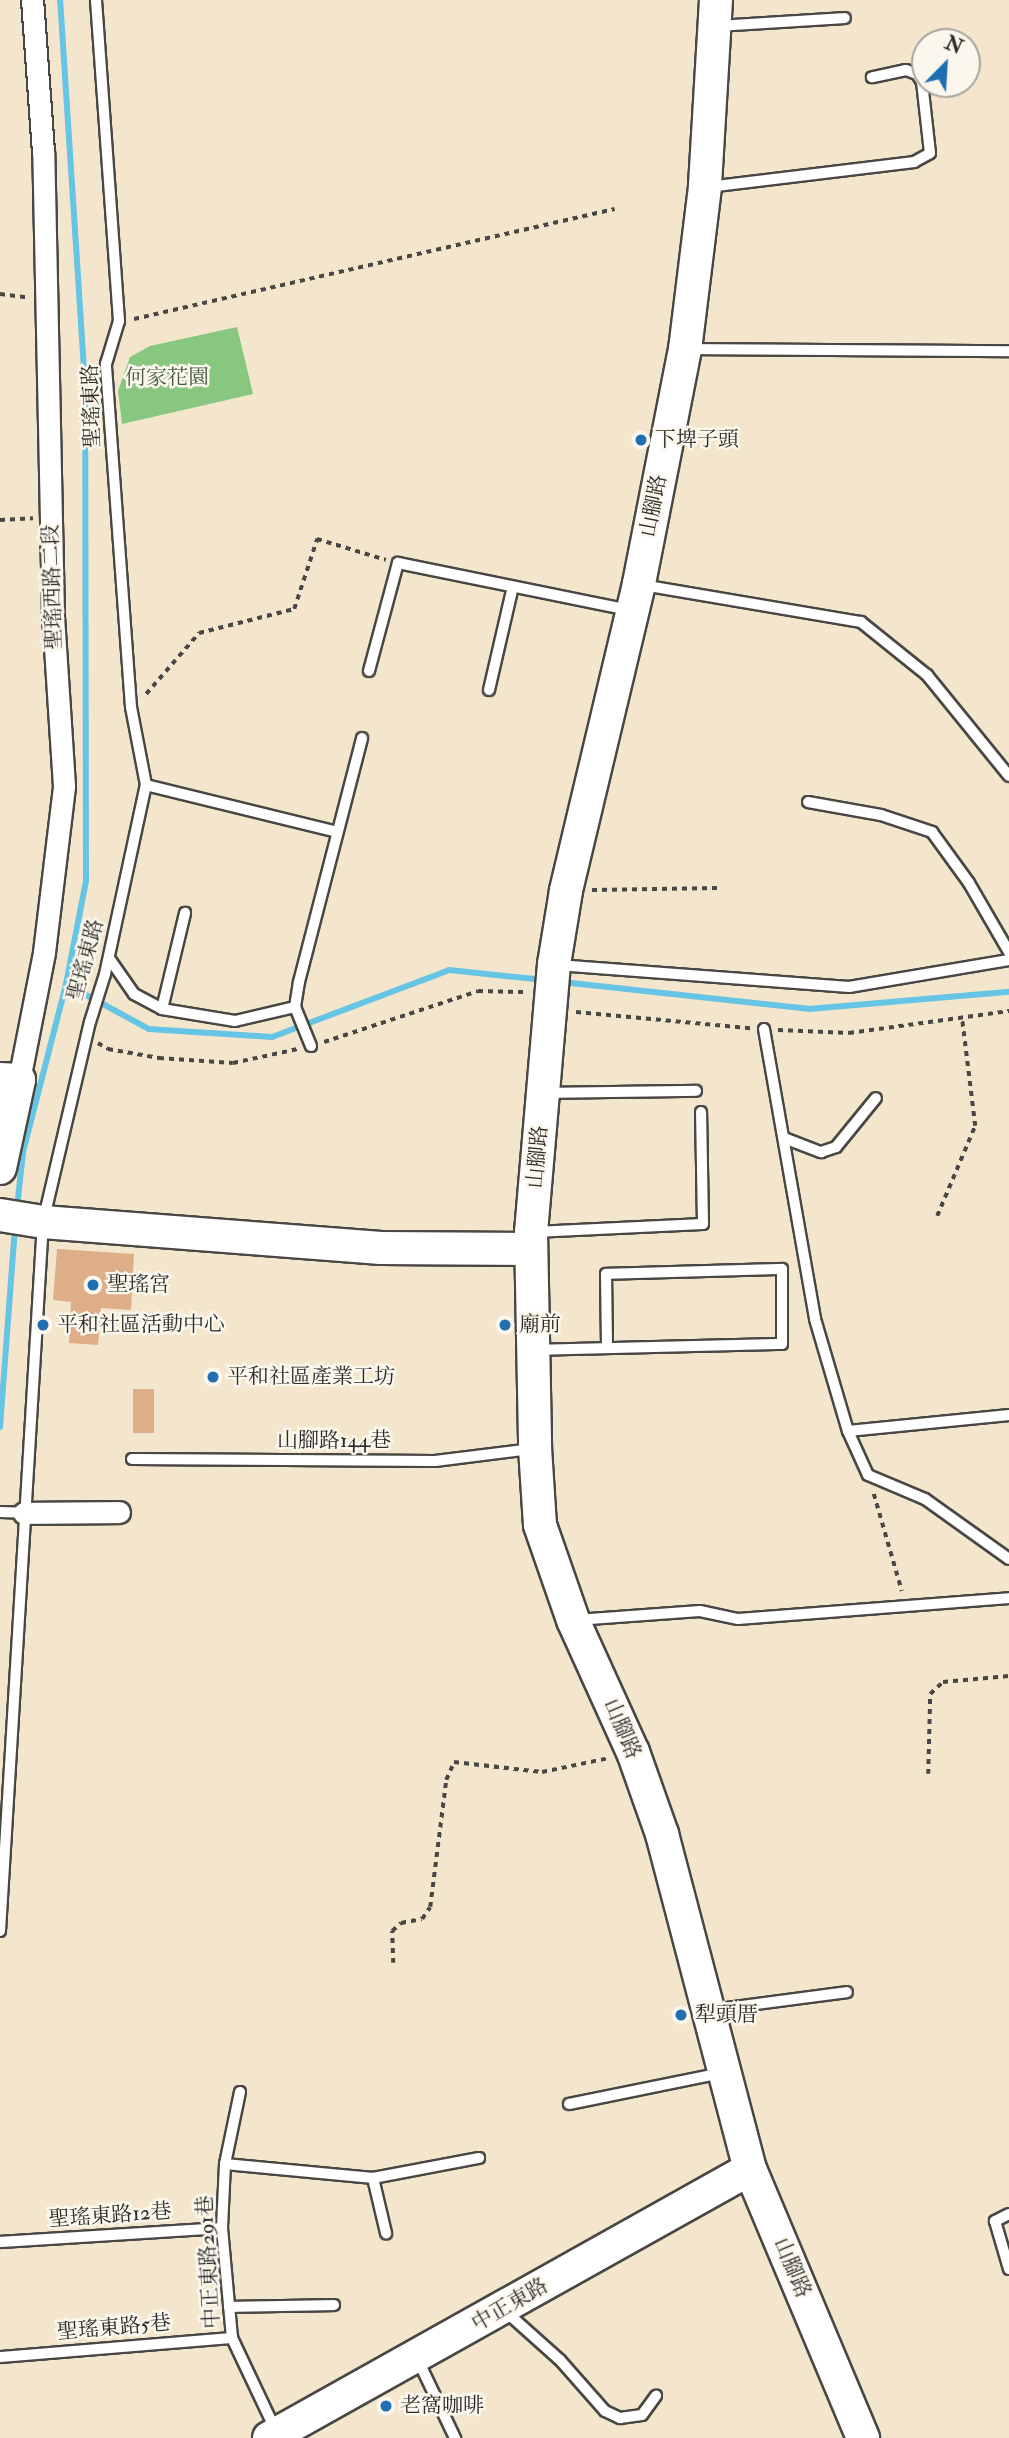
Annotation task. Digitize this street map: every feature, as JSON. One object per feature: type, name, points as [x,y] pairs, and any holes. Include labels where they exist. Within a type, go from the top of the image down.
[{"type":"main road","name":"山腳路","points":[[716,13],[705,187],[685,349],[636,597],[566,891],[553,980],[531,1240],[535,1448],[540,1525],[573,1620],[633,1752],[662,1834],[721,2073],[750,2169],[863,2438]]},
{"type":"main road","name":"聖瑤西路二段","points":[[0,1168],[10,1080]]},
{"type":"main road","points":[[0,1214],[39,1221],[381,1248],[531,1240]]},
{"type":"main road","name":"中正東路","points":[[273,2436],[504,2310],[620,2239],[750,2169]]},
{"type":"street","name":"聖瑤西路二段","points":[[10,1080],[44,952],[64,786],[50,517],[43,300],[43,152],[32,0]]},
{"type":"street","points":[[24,1513],[119,1512]]},
{"type":"lane","name":"聖瑤東路","points":[[0,1931],[39,1221],[109,958],[146,785],[131,707],[106,364],[118,321],[96,0]]},
{"type":"lane","points":[[716,13],[845,18]]},
{"type":"lane","points":[[705,187],[914,162],[930,153],[922,82],[917,74],[906,70],[872,77]]},
{"type":"lane","points":[[685,349],[1009,351]]},
{"type":"lane","points":[[369,671],[398,563],[512,590],[636,597],[861,622],[927,675],[1009,776]]},
{"type":"lane","points":[[489,690],[512,590]]},
{"type":"lane","points":[[311,1046],[295,1007],[362,738]]},
{"type":"lane","points":[[146,785],[337,832]]},
{"type":"lane","points":[[808,802],[881,815],[932,832],[970,883],[1009,952]]},
{"type":"lane","points":[[162,1009],[185,913]]},
{"type":"lane","points":[[109,958],[134,994],[162,1009],[235,1021],[295,1007]]},
{"type":"lane","points":[[553,980],[849,987],[1009,960]]},
{"type":"lane","points":[[764,1029],[815,1320],[848,1431],[868,1475],[925,1499],[1009,1559]]},
{"type":"lane","points":[[544,1093],[696,1091]]},
{"type":"lane","points":[[784,1138],[821,1152],[836,1147],[876,1098]]},
{"type":"lane","points":[[531,1240],[703,1224],[701,1112]]},
{"type":"lane","points":[[535,1350],[607,1346],[782,1344],[782,1269],[606,1275],[607,1346]]},
{"type":"lane","points":[[848,1431],[1009,1415]]},
{"type":"lane","name":"山腳路144巷","points":[[132,1459],[435,1461],[535,1448]]},
{"type":"lane","points":[[0,1512],[24,1513]]},
{"type":"lane","points":[[573,1620],[700,1611],[738,1619],[1009,1598]]},
{"type":"lane","points":[[706,2010],[847,1992]]},
{"type":"lane","points":[[569,2104],[721,2073]]},
{"type":"lane","name":"中正東路291巷","points":[[240,2092],[225,2164],[222,2228],[229,2307],[232,2338],[273,2436]]},
{"type":"lane","points":[[225,2164],[373,2178],[479,2158]]},
{"type":"lane","points":[[373,2178],[386,2233]]},
{"type":"lane","points":[[1009,2214],[995,2221],[1009,2269]]},
{"type":"lane","name":"聖瑤東路12巷","points":[[0,2242],[222,2228]]},
{"type":"lane","points":[[229,2307],[334,2305]]},
{"type":"lane","points":[[504,2310],[560,2360],[605,2411],[621,2417],[642,2415],[656,2396]]},
{"type":"lane","name":"聖瑤東路5巷","points":[[0,2357],[232,2338]]},
{"type":"lane","points":[[417,2358],[455,2438]]},
{"type":"path","points":[[118,321],[179,312],[615,209]]},
{"type":"path","points":[[0,294],[43,300]]},
{"type":"path","points":[[0,520],[50,517]]},
{"type":"path","points":[[131,707],[155,686],[199,634],[294,609],[317,539],[398,563]]},
{"type":"path","points":[[566,891],[719,888]]},
{"type":"path","points":[[937,1216],[975,1126],[962,1019]]},
{"type":"path","points":[[868,1475],[906,1608]]},
{"type":"path","points":[[928,1774],[930,1694],[943,1682],[1009,1676]]},
{"type":"path","points":[[394,1963],[392,1931],[401,1923],[422,1919],[430,1907],[446,1780],[454,1762],[542,1772],[633,1752]]},
{"type":"green space","name":"何家花園","points":[[237,327],[253,394],[122,424],[118,391],[130,357],[150,346]]},
{"type":"building","name":"聖瑤宮","points":[[57,1249],[134,1254],[131,1310],[101,1308],[98,1345],[69,1343],[71,1302],[53,1300]]},
{"type":"building","points":[[133,1389],[154,1389],[154,1433],[133,1433]]},
{"type":"waterway","points":[[17,1208],[23,1152],[66,984],[86,881],[85,385],[60,0]]},
{"type":"waterway","points":[[66,984],[149,1029],[272,1037],[449,970],[544,980]]},
{"type":"waterway","points":[[562,982],[809,1009],[1009,992]]},
{"type":"waterway","points":[[0,1427],[15,1226]]},
{"type":"place","name":"下埤子頭","points":[[641,440]]},
{"type":"place","name":"聖瑤宮","points":[[93,1285]]},
{"type":"place","name":"平和社區活動中心","points":[[43,1325]]},
{"type":"place","name":"廟前","points":[[505,1325]]},
{"type":"place","name":"平和社區產業工坊","points":[[213,1377]]},
{"type":"place","name":"犁頭厝","points":[[681,2015]]},
{"type":"place","name":"老窩咖啡","points":[[386,2406]]}]
